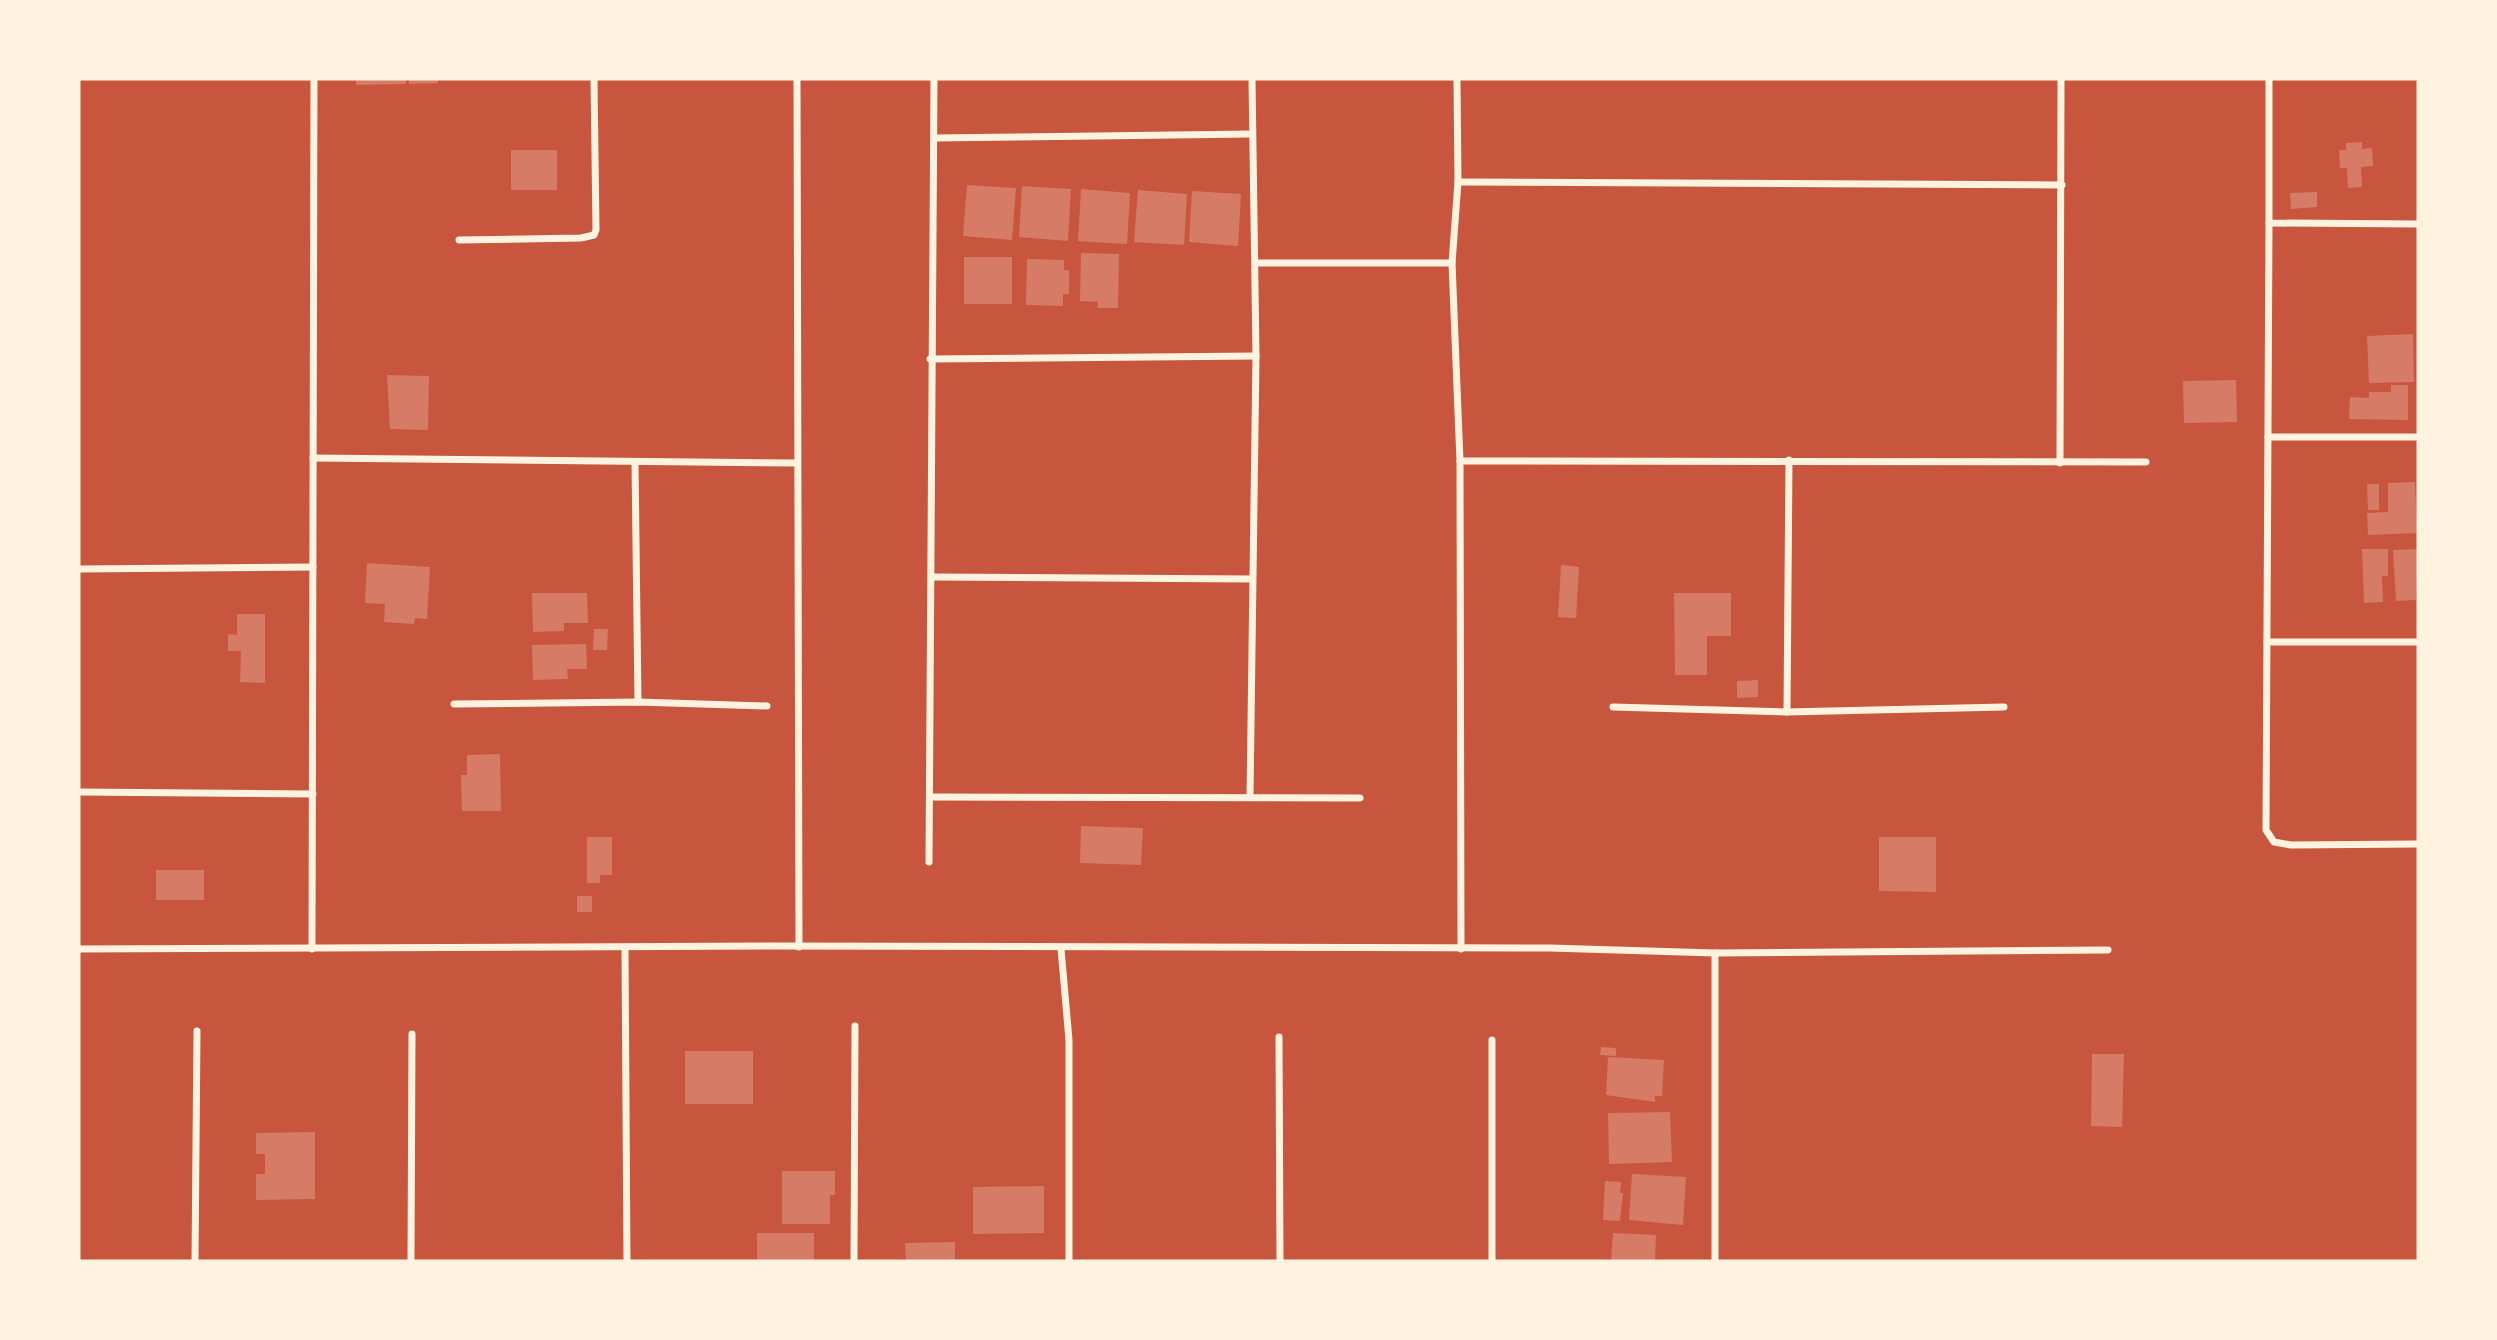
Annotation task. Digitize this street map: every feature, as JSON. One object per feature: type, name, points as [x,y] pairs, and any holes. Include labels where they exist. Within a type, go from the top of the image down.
[{"type":"street","points":[[312,948],[314,79]]},
{"type":"street","points":[[459,240],[581,238],[594,235],[594,79]]},
{"type":"street","points":[[797,79],[799,947]]},
{"type":"street","points":[[929,862],[932,577],[930,359],[934,302],[934,79]]},
{"type":"street","points":[[1250,797],[1256,356],[1252,79]]},
{"type":"street","points":[[1457,79],[1458,182],[1452,263],[1460,461],[1461,949]]},
{"type":"street","points":[[2060,463],[2061,79]]},
{"type":"street","points":[[2269,79],[2266,830],[2274,842],[2291,845],[2418,844]]},
{"type":"street","points":[[934,138],[1251,134]]},
{"type":"street","points":[[1458,182],[2062,185]]},
{"type":"street","points":[[2269,223],[2418,225]]},
{"type":"street","points":[[1256,263],[1452,263]]},
{"type":"street","points":[[930,359],[1256,356]]},
{"type":"street","points":[[2268,438],[2418,437]]},
{"type":"street","points":[[313,458],[797,463]]},
{"type":"street","points":[[1787,712],[1789,460]]},
{"type":"street","points":[[635,461],[638,702]]},
{"type":"street","points":[[1460,461],[2146,462]]},
{"type":"street","points":[[79,569],[313,567]]},
{"type":"street","points":[[932,577],[1252,579]]},
{"type":"street","points":[[2267,642],[2418,642]]},
{"type":"street","points":[[454,704],[638,702],[767,706]]},
{"type":"street","points":[[1613,707],[1787,712],[2004,707]]},
{"type":"street","points":[[79,792],[313,794]]},
{"type":"street","points":[[930,797],[1360,798]]},
{"type":"street","points":[[79,949],[799,947],[1461,949],[1715,953],[2108,950]]},
{"type":"street","points":[[625,948],[627,1261]]},
{"type":"street","points":[[1061,948],[1069,1040],[1069,1261]]},
{"type":"street","points":[[1715,953],[1715,1261]]},
{"type":"street","points":[[854,1261],[855,1026]]},
{"type":"street","points":[[195,1261],[197,1031]]},
{"type":"street","points":[[411,1261],[412,1034]]},
{"type":"street","points":[[1279,1037],[1280,1261]]},
{"type":"street","points":[[1492,1040],[1492,1261]]},
{"type":"building","points":[[356,79],[406,79],[406,84],[356,85]]},
{"type":"building","points":[[409,79],[438,79],[438,83],[409,84]]},
{"type":"building","points":[[2362,142],[2362,149],[2372,148],[2373,166],[2361,167],[2362,187],[2348,188],[2347,168],[2340,168],[2339,150],[2346,150],[2346,143]]},
{"type":"building","points":[[511,150],[557,150],[557,190],[511,190]]},
{"type":"building","points":[[967,185],[1016,188],[1012,240],[963,236]]},
{"type":"building","points":[[1022,186],[1071,189],[1068,241],[1019,237]]},
{"type":"building","points":[[1081,189],[1130,193],[1127,244],[1078,241]]},
{"type":"building","points":[[1138,190],[1187,194],[1184,245],[1134,242]]},
{"type":"building","points":[[1192,191],[1241,194],[1238,246],[1189,242]]},
{"type":"building","points":[[2317,192],[2317,207],[2291,209],[2290,193]]},
{"type":"building","points":[[1081,253],[1119,254],[1118,308],[1097,308],[1098,302],[1080,301]]},
{"type":"building","points":[[964,257],[1012,257],[1012,304],[964,304]]},
{"type":"building","points":[[1027,259],[1064,260],[1064,270],[1069,270],[1069,294],[1063,294],[1063,306],[1026,305]]},
{"type":"building","points":[[2413,334],[2414,382],[2369,383],[2367,336]]},
{"type":"building","points":[[387,375],[429,376],[428,430],[390,429]]},
{"type":"building","points":[[2236,380],[2237,422],[2184,423],[2183,381]]},
{"type":"building","points":[[2391,385],[2408,385],[2408,420],[2349,419],[2350,397],[2369,398],[2369,392],[2391,392]]},
{"type":"building","points":[[2415,482],[2417,533],[2368,535],[2367,513],[2388,512],[2388,483]]},
{"type":"building","points":[[2367,484],[2379,484],[2379,510],[2368,510]]},
{"type":"building","points":[[2362,549],[2388,549],[2388,576],[2382,576],[2383,602],[2364,603]]},
{"type":"building","points":[[2418,549],[2416,600],[2396,601],[2393,550]]},
{"type":"building","points":[[367,563],[430,567],[427,619],[415,618],[414,624],[384,622],[385,604],[365,603]]},
{"type":"building","points":[[1561,565],[1579,567],[1576,618],[1558,617]]},
{"type":"building","points":[[532,593],[587,593],[588,623],[564,623],[564,631],[533,632]]},
{"type":"building","points":[[1674,593],[1731,593],[1731,636],[1707,636],[1707,675],[1675,675]]},
{"type":"building","points":[[237,614],[265,614],[265,683],[240,682],[241,651],[228,651],[228,634],[237,635]]},
{"type":"building","points":[[594,629],[608,629],[607,650],[593,650]]},
{"type":"building","points":[[586,644],[587,669],[567,669],[568,679],[533,680],[532,645]]},
{"type":"building","points":[[1758,680],[1758,697],[1737,698],[1737,681]]},
{"type":"building","points":[[500,754],[501,811],[462,811],[461,775],[467,775],[467,755]]},
{"type":"building","points":[[1081,826],[1143,828],[1141,865],[1080,863]]},
{"type":"building","points":[[587,837],[612,837],[612,875],[600,875],[600,883],[587,883]]},
{"type":"building","points":[[1879,837],[1936,837],[1936,892],[1879,891]]},
{"type":"building","points":[[156,870],[204,870],[204,900],[156,900]]},
{"type":"building","points":[[577,896],[592,896],[592,912],[577,912]]},
{"type":"building","points":[[1601,1047],[1616,1048],[1616,1056],[1600,1055]]},
{"type":"building","points":[[685,1051],[753,1051],[753,1104],[685,1104]]},
{"type":"building","points":[[2092,1054],[2124,1054],[2122,1127],[2091,1126]]},
{"type":"building","points":[[1608,1057],[1664,1060],[1662,1096],[1655,1096],[1655,1102],[1606,1095]]},
{"type":"building","points":[[1670,1112],[1672,1162],[1609,1164],[1608,1113]]},
{"type":"building","points":[[315,1132],[315,1199],[256,1200],[256,1174],[265,1174],[265,1154],[256,1154],[256,1133]]},
{"type":"building","points":[[782,1171],[835,1171],[835,1195],[830,1195],[830,1224],[782,1224]]},
{"type":"building","points":[[1632,1174],[1686,1177],[1683,1225],[1629,1220]]},
{"type":"building","points":[[1605,1181],[1621,1182],[1620,1193],[1623,1193],[1620,1221],[1603,1220]]},
{"type":"building","points":[[1044,1186],[1044,1233],[973,1234],[973,1187]]},
{"type":"building","points":[[757,1233],[814,1233],[814,1261],[757,1260]]},
{"type":"building","points":[[1613,1233],[1656,1235],[1655,1261],[1611,1261]]},
{"type":"building","points":[[955,1242],[955,1261],[906,1261],[905,1243]]}]
